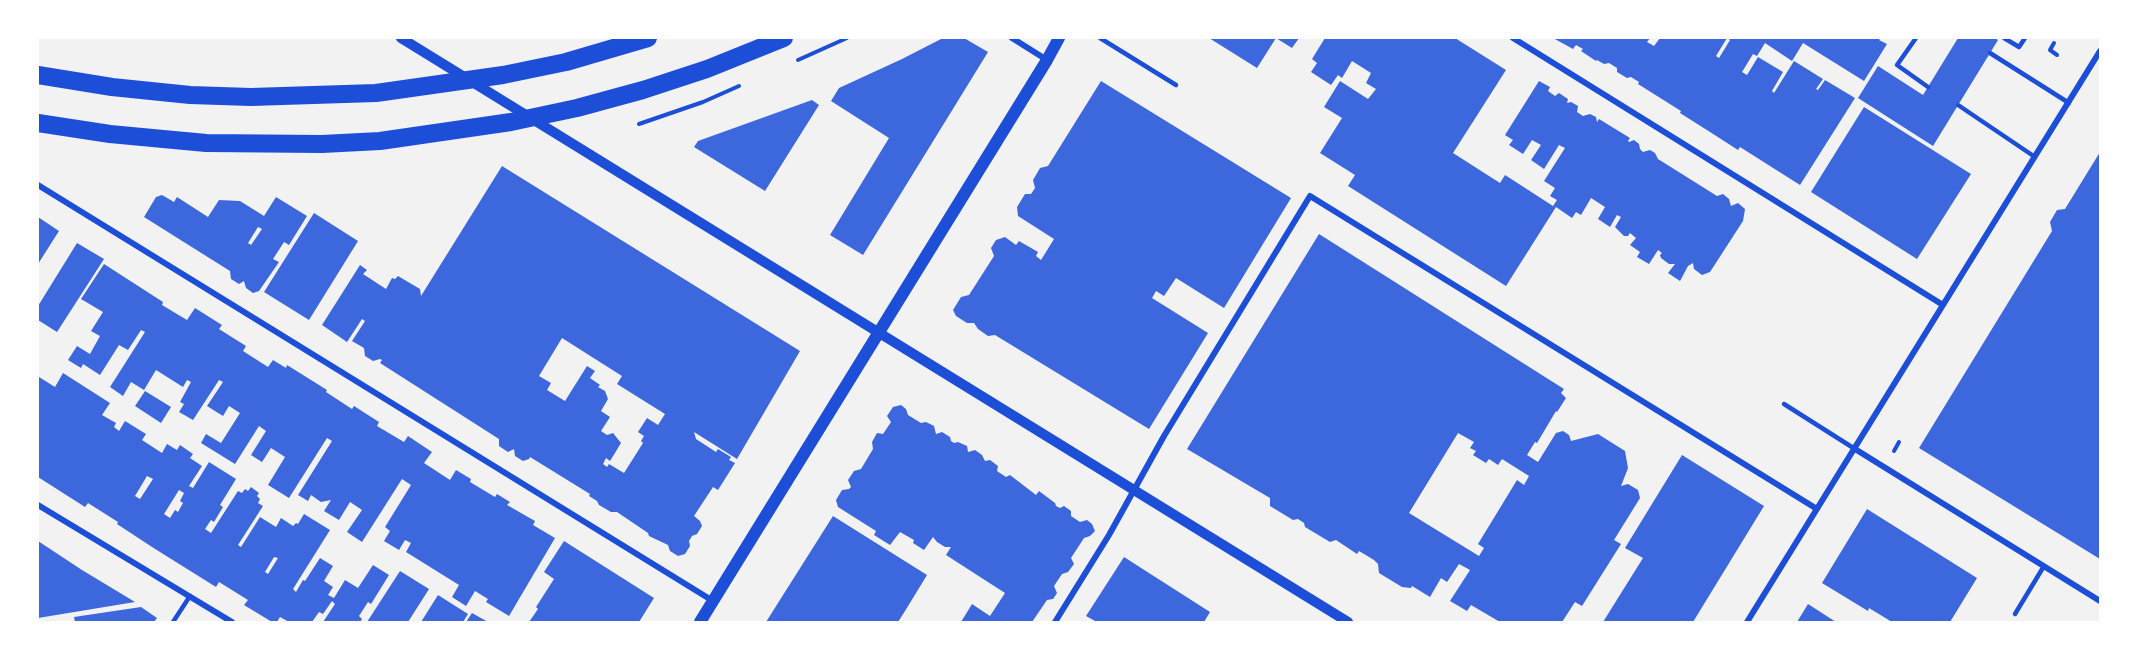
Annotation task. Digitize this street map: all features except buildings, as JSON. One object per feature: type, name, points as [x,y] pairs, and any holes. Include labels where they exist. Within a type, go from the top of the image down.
[{"type":"highway","points":[[38,75],[112,87],[190,95],[251,97],[376,93],[503,75],[566,62],[648,38]]},
{"type":"highway","points":[[38,123],[110,134],[206,143],[322,144],[380,141],[512,122],[577,108],[707,69],[784,38]]},
{"type":"main road","points":[[700,622],[1059,38]]},
{"type":"street","points":[[401,38],[1348,622]]},
{"type":"street","points":[[1012,38],[1047,60]]},
{"type":"street","points":[[1513,38],[1943,305]]},
{"type":"street","points":[[1747,622],[2100,51]]},
{"type":"street","points":[[38,185],[713,601]]},
{"type":"street","points":[[1055,622],[1109,536],[1133,490],[1310,196],[1817,509]]},
{"type":"street","points":[[1855,449],[2100,601]]},
{"type":"street","points":[[38,505],[232,622]]},
{"type":"lane","points":[[1100,38],[1176,85]]},
{"type":"lane","points":[[1916,38],[1898,65],[1928,87]]},
{"type":"lane","points":[[2004,38],[2019,47],[2025,38]]},
{"type":"lane","points":[[1990,53],[2068,103]]},
{"type":"lane","points":[[1958,105],[2035,157]]},
{"type":"lane","points":[[1784,404],[1855,449]]},
{"type":"lane","points":[[2015,614],[2044,566]]},
{"type":"lane","points":[[173,622],[190,596]]},
{"type":"path","points":[[2055,43],[2050,50],[2056,55]]},
{"type":"path","points":[[1892,454],[1899,442]]}]
